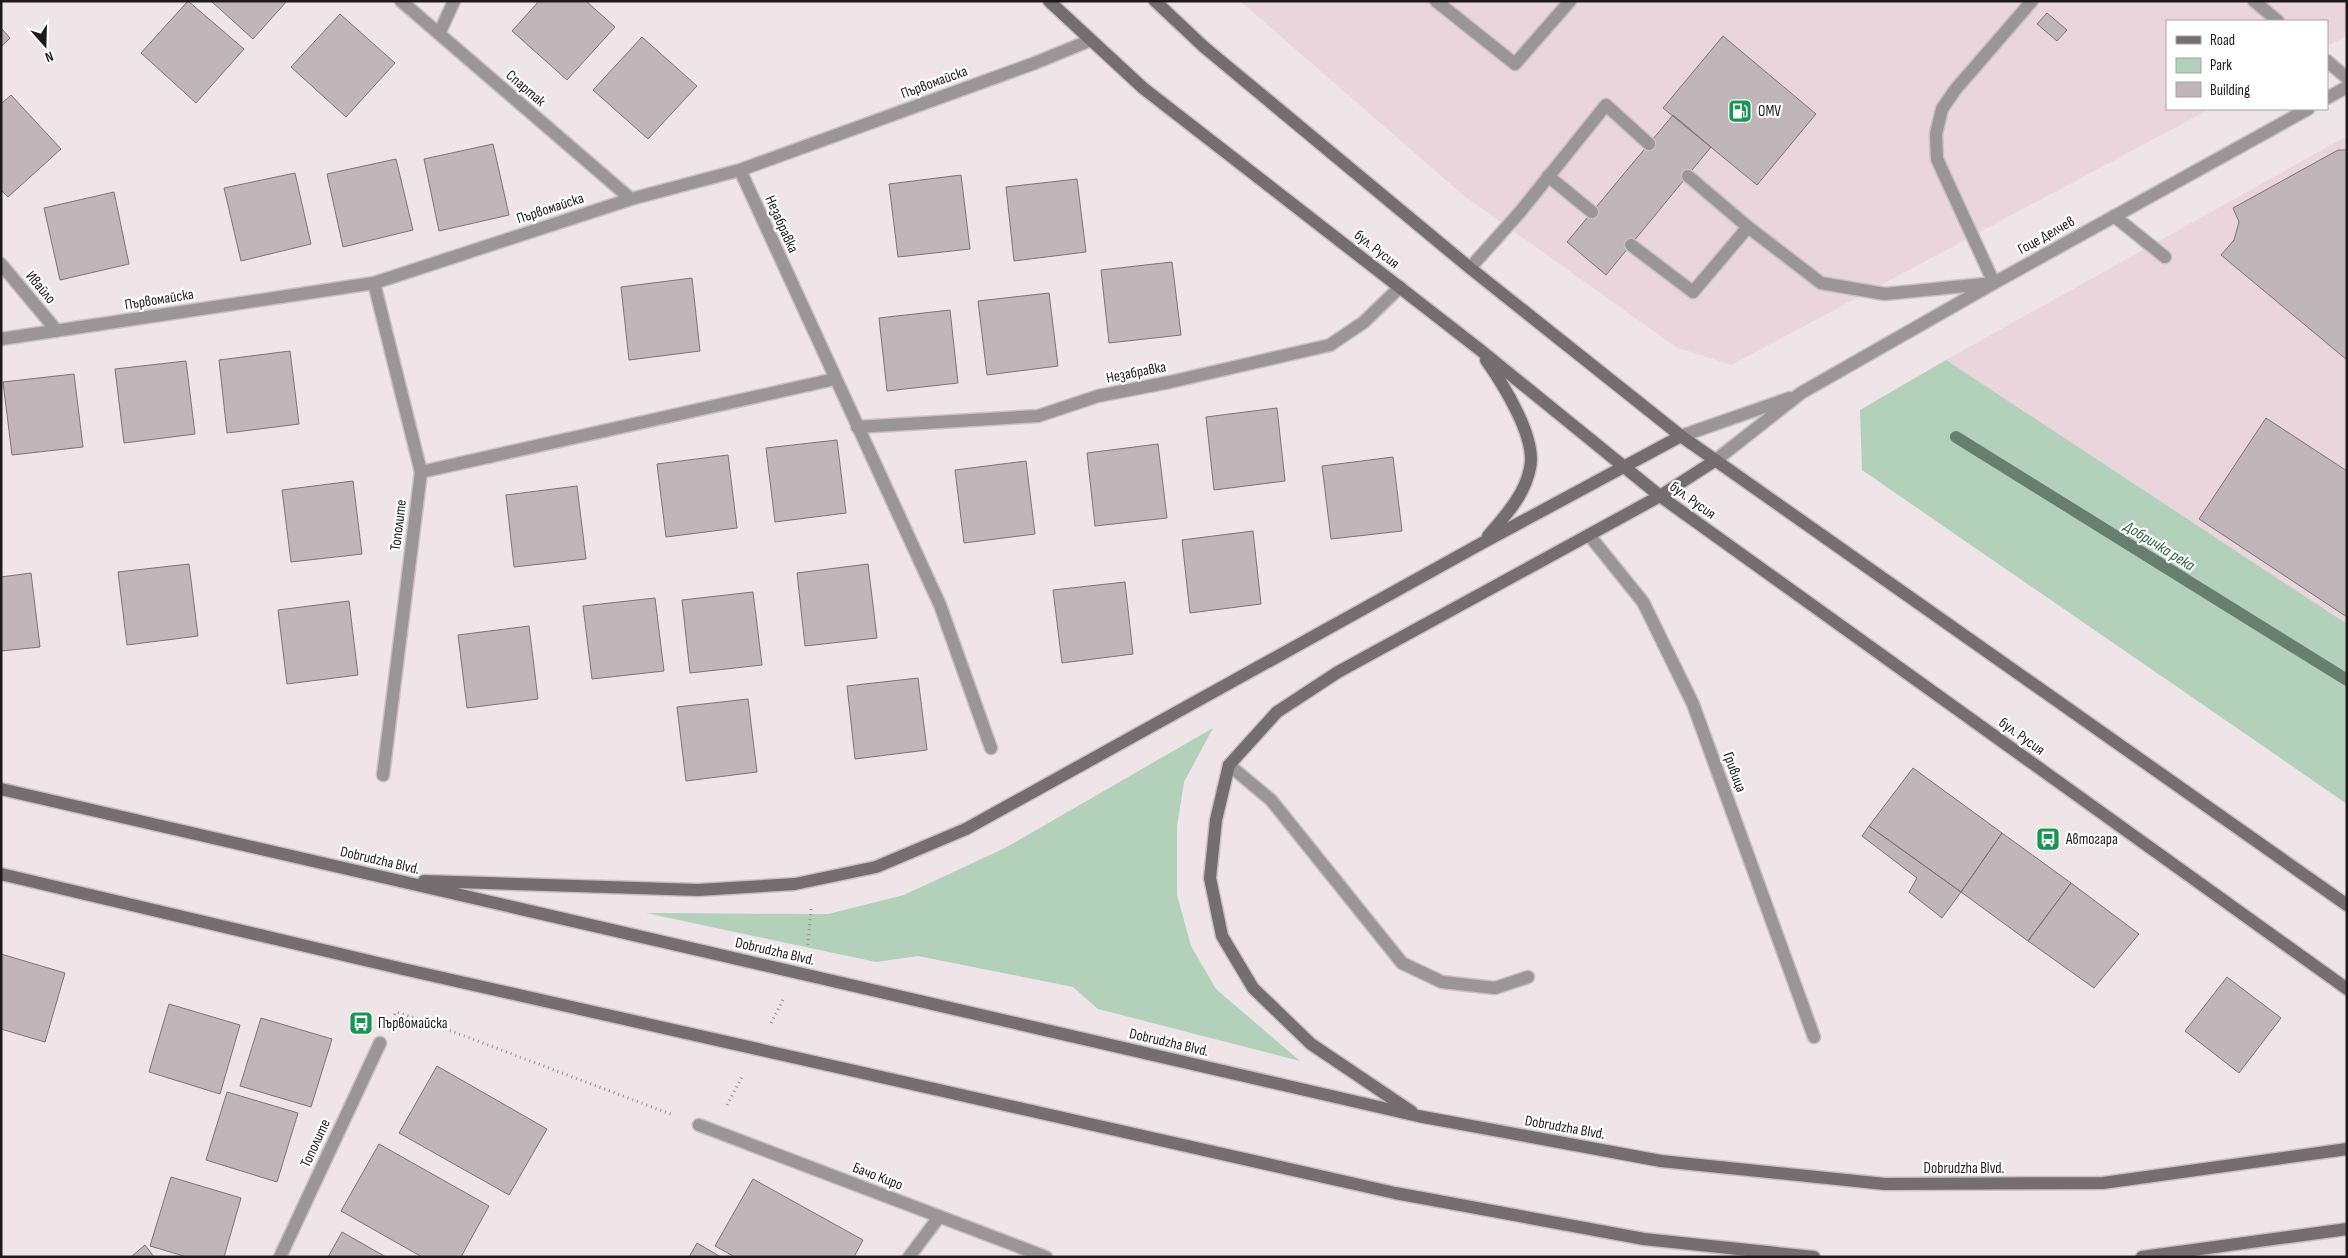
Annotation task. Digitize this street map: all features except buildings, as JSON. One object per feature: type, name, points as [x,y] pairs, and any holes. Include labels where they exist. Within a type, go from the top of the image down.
[{"type":"main road","name":"бул. Русия","points":[[1049,1],[1143,88],[1479,349],[1660,496],[2347,989]]},
{"type":"main road","points":[[1155,1],[1204,47],[1470,268],[1682,436],[2347,905]]},
{"type":"main road","points":[[1479,349],[1516,410],[1527,437],[1531,467],[1515,504],[1484,542]]},
{"type":"main road","points":[[396,880],[698,890],[795,884],[876,867],[966,829],[1622,466],[1682,436]]},
{"type":"main road","points":[[1418,1116],[1311,1044],[1253,988],[1222,936],[1210,878],[1216,820],[1229,765],[1277,712],[1338,672],[1589,536],[1660,496],[1716,460]]},
{"type":"main road","name":"Dobrudzha Blvd.","points":[[1,789],[1418,1116],[1661,1161],[1885,1184],[2103,1183],[2347,1150]]},
{"type":"main road","points":[[1,874],[412,971],[1395,1193],[1644,1239],[1814,1257]]},
{"type":"main road","points":[[2142,1257],[2347,1229]]},
{"type":"street","name":"Спартак","points":[[401,1],[631,198]]},
{"type":"street","points":[[439,34],[454,1]]},
{"type":"street","points":[[1436,1],[1515,64],[1570,1]]},
{"type":"street","points":[[1688,176],[1748,227],[1821,283],[1885,294],[1994,283],[1937,159],[1936,134],[1942,109],[1955,90],[2032,1]]},
{"type":"street","points":[[2254,1],[2277,20]]},
{"type":"street","name":"Първомайска","points":[[1,339],[374,283],[631,198],[740,170],[1035,63],[1091,40]]},
{"type":"street","points":[[2328,62],[2347,78]]},
{"type":"street","points":[[2328,97],[2347,87]]},
{"type":"street","points":[[1470,268],[1606,105],[1649,144]]},
{"type":"street","name":"Гоце Делчев","points":[[1716,460],[1801,393],[1994,283],[2306,110]]},
{"type":"street","name":"Незабравка","points":[[740,170],[856,427],[940,605],[991,748]]},
{"type":"street","points":[[1548,176],[1592,212]]},
{"type":"street","points":[[2114,216],[2165,257]]},
{"type":"street","points":[[1631,245],[1693,292],[1748,227]]},
{"type":"street","name":"Ивайло","points":[[1,264],[57,331]]},
{"type":"street","name":"Тополите","points":[[374,283],[421,472],[383,775]]},
{"type":"street","name":"Незабравка","points":[[856,427],[1038,416],[1098,396],[1170,382],[1330,345],[1364,322],[1400,287]]},
{"type":"street","points":[[421,472],[834,379]]},
{"type":"street","name":"Гоце Делчев","points":[[1682,436],[1801,393]]},
{"type":"street","name":"Гривица","points":[[1589,536],[1642,602],[1693,704],[1814,1038]]},
{"type":"street","points":[[1229,765],[1271,800],[1402,963],[1442,982],[1496,988],[1528,977]]},
{"type":"street","name":"Тополите","points":[[280,1257],[380,1043]]},
{"type":"street","name":"Бачо Киро","points":[[699,1126],[1046,1257]]},
{"type":"street","points":[[909,1257],[939,1217]]},
{"type":"path","points":[[714,1131],[805,960],[810,930],[811,881]]},
{"type":"path","points":[[380,1043],[396,1012],[430,1023],[699,1126]]},
{"type":"shaded area","points":[[1240,1],[2347,1],[2347,36],[2328,46],[2328,20],[2166,20],[2166,110],[2208,110],[1731,365],[1676,347],[1463,195]]},
{"type":"shaded area","points":[[2347,136],[2347,624],[1946,360]]},
{"type":"green space","points":[[1946,360],[2347,624],[2347,804],[1862,470],[1860,410]]},
{"type":"green space","points":[[1213,728],[1184,782],[1177,826],[1177,895],[1191,946],[1216,989],[1300,1061],[1098,1009],[1073,987],[918,956],[876,962],[646,913],[828,914],[904,895],[1005,848]]},
{"type":"waterway","name":"Добричка река","points":[[1956,437],[2347,680]]},
{"type":"place","name":"OMV","points":[[1740,111]]},
{"type":"place","name":"Aвтогара","points":[[2048,839]]},
{"type":"place","name":"Първомайска","points":[[361,1023]]}]
